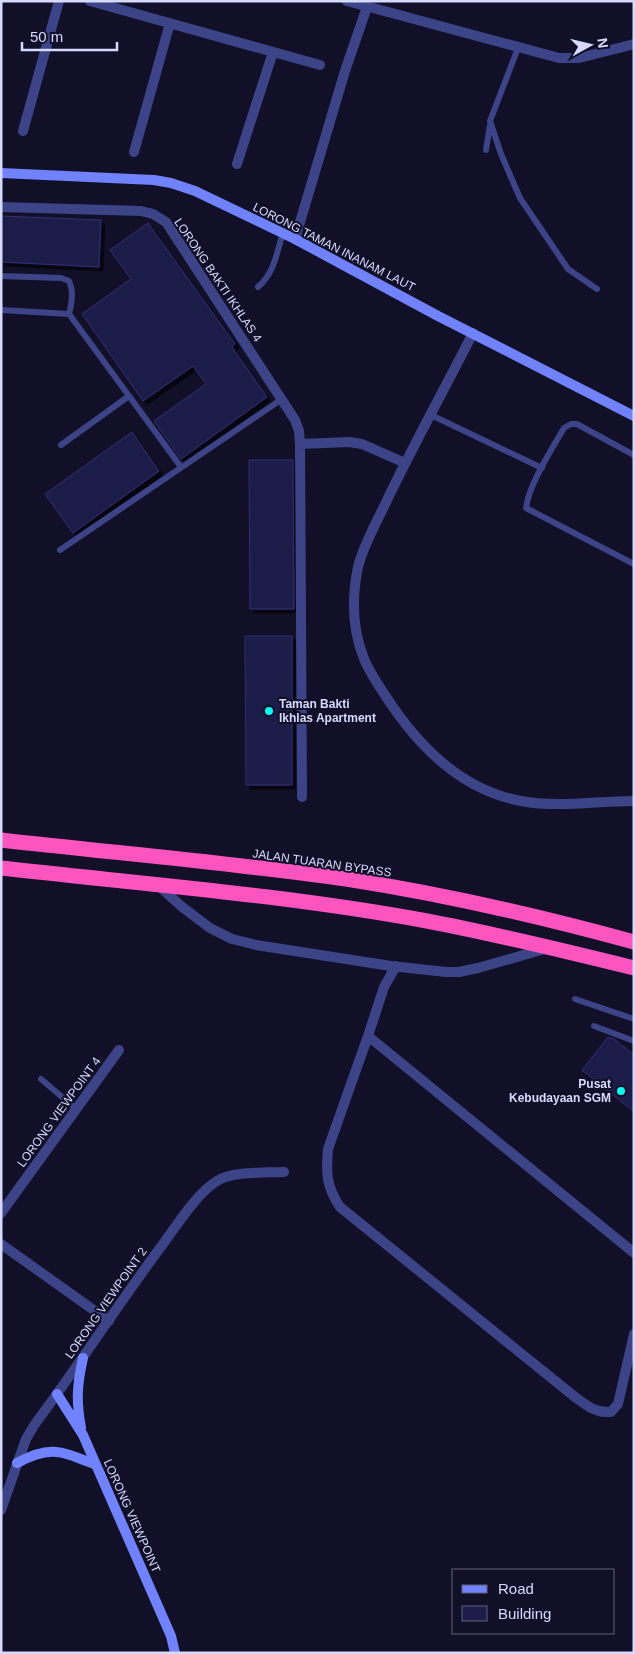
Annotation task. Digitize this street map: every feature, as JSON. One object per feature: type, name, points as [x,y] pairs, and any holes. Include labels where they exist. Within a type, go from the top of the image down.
[{"type":"highway","name":"JALAN TUARAN BYPASS","points":[[1,840],[347,879],[481,903],[634,942]]},
{"type":"highway","points":[[1,868],[305,902],[398,916],[552,948],[634,968]]},
{"type":"main road","name":"LORONG TAMAN INANAM LAUT","points":[[1,173],[154,180],[171,183],[195,191],[295,239],[634,416]]},
{"type":"main road","points":[[83,1358],[77,1396],[83,1435]]},
{"type":"main road","name":"LORONG VIEWPOINT","points":[[57,1394],[83,1435],[176,1653]]},
{"type":"main road","points":[[17,1463],[29,1456],[49,1451],[60,1451],[94,1464]]},
{"type":"street","points":[[23,131],[59,1]]},
{"type":"street","points":[[90,1],[320,65]]},
{"type":"street","points":[[347,1],[518,48],[568,59],[593,55],[634,44]]},
{"type":"street","points":[[295,239],[366,7]]},
{"type":"street","points":[[134,152],[170,23]]},
{"type":"street","points":[[237,164],[273,52]]},
{"type":"street","name":"LORONG BAKTI IKHLAS 4","points":[[1,207],[141,211],[154,214],[166,222],[295,420],[299,431],[300,444],[302,797]]},
{"type":"street","points":[[473,333],[405,463],[367,542],[359,565],[354,592],[354,616],[363,656],[375,681],[398,716],[441,763],[463,779],[520,801],[546,804],[634,801]]},
{"type":"street","points":[[300,444],[362,444],[405,463]]},
{"type":"street","points":[[159,886],[210,928],[232,938],[256,945],[379,964],[459,972],[552,948]]},
{"type":"street","points":[[379,964],[384,987]]},
{"type":"street","points":[[396,966],[384,987],[328,1149],[326,1166],[328,1184],[331,1194],[340,1208],[575,1397],[587,1406],[602,1413],[611,1412],[618,1404],[634,1334]]},
{"type":"street","points":[[368,1036],[634,1253]]},
{"type":"street","name":"LORONG VIEWPOINT 4","points":[[1,1213],[119,1050]]},
{"type":"street","name":"LORONG VIEWPOINT 2","points":[[1,1510],[26,1439],[160,1248],[207,1188],[218,1180],[233,1175],[284,1172]]},
{"type":"street","points":[[1,1244],[109,1321]]},
{"type":"lane","points":[[486,150],[490,122],[518,48]]},
{"type":"lane","points":[[490,122],[500,154],[520,198],[568,269],[597,289]]},
{"type":"lane","points":[[258,287],[267,279],[272,269],[283,233]]},
{"type":"lane","points":[[1,276],[61,278],[69,281],[72,286],[72,301],[69,314],[181,467]]},
{"type":"lane","points":[[1,310],[69,314]]},
{"type":"lane","points":[[61,445],[129,396]]},
{"type":"lane","points":[[60,550],[282,399]]},
{"type":"lane","points":[[431,415],[542,468]]},
{"type":"lane","points":[[634,455],[577,424],[571,424],[564,428],[542,468],[527,499],[526,508],[634,564]]},
{"type":"lane","points":[[575,999],[634,1019]]},
{"type":"lane","points":[[594,1026],[634,1041]]},
{"type":"lane","points":[[41,1079],[76,1109]]},
{"type":"building","points":[[1,216],[101,220],[99,267],[1,262]]},
{"type":"building","points":[[148,223],[235,344],[232,347],[267,397],[181,459],[154,421],[206,384],[193,366],[143,401],[82,314],[131,279],[110,250]]},
{"type":"building","points":[[132,432],[159,471],[73,533],[45,494]]},
{"type":"building","points":[[249,460],[293,460],[294,609],[250,609]]},
{"type":"building","name":"Taman Bakti Ikhlas Apartment","points":[[245,636],[292,636],[292,785],[246,785]]},
{"type":"building","name":"Pusat Kebudayaan SGM","points":[[608,1037],[614,1039],[634,1055],[634,1112],[582,1070]]},
{"type":"place","name":"Taman Bakti Ikhlas Apartment","points":[[269,711]]},
{"type":"place","name":"Pusat Kebudayaan SGM","points":[[621,1091]]}]
